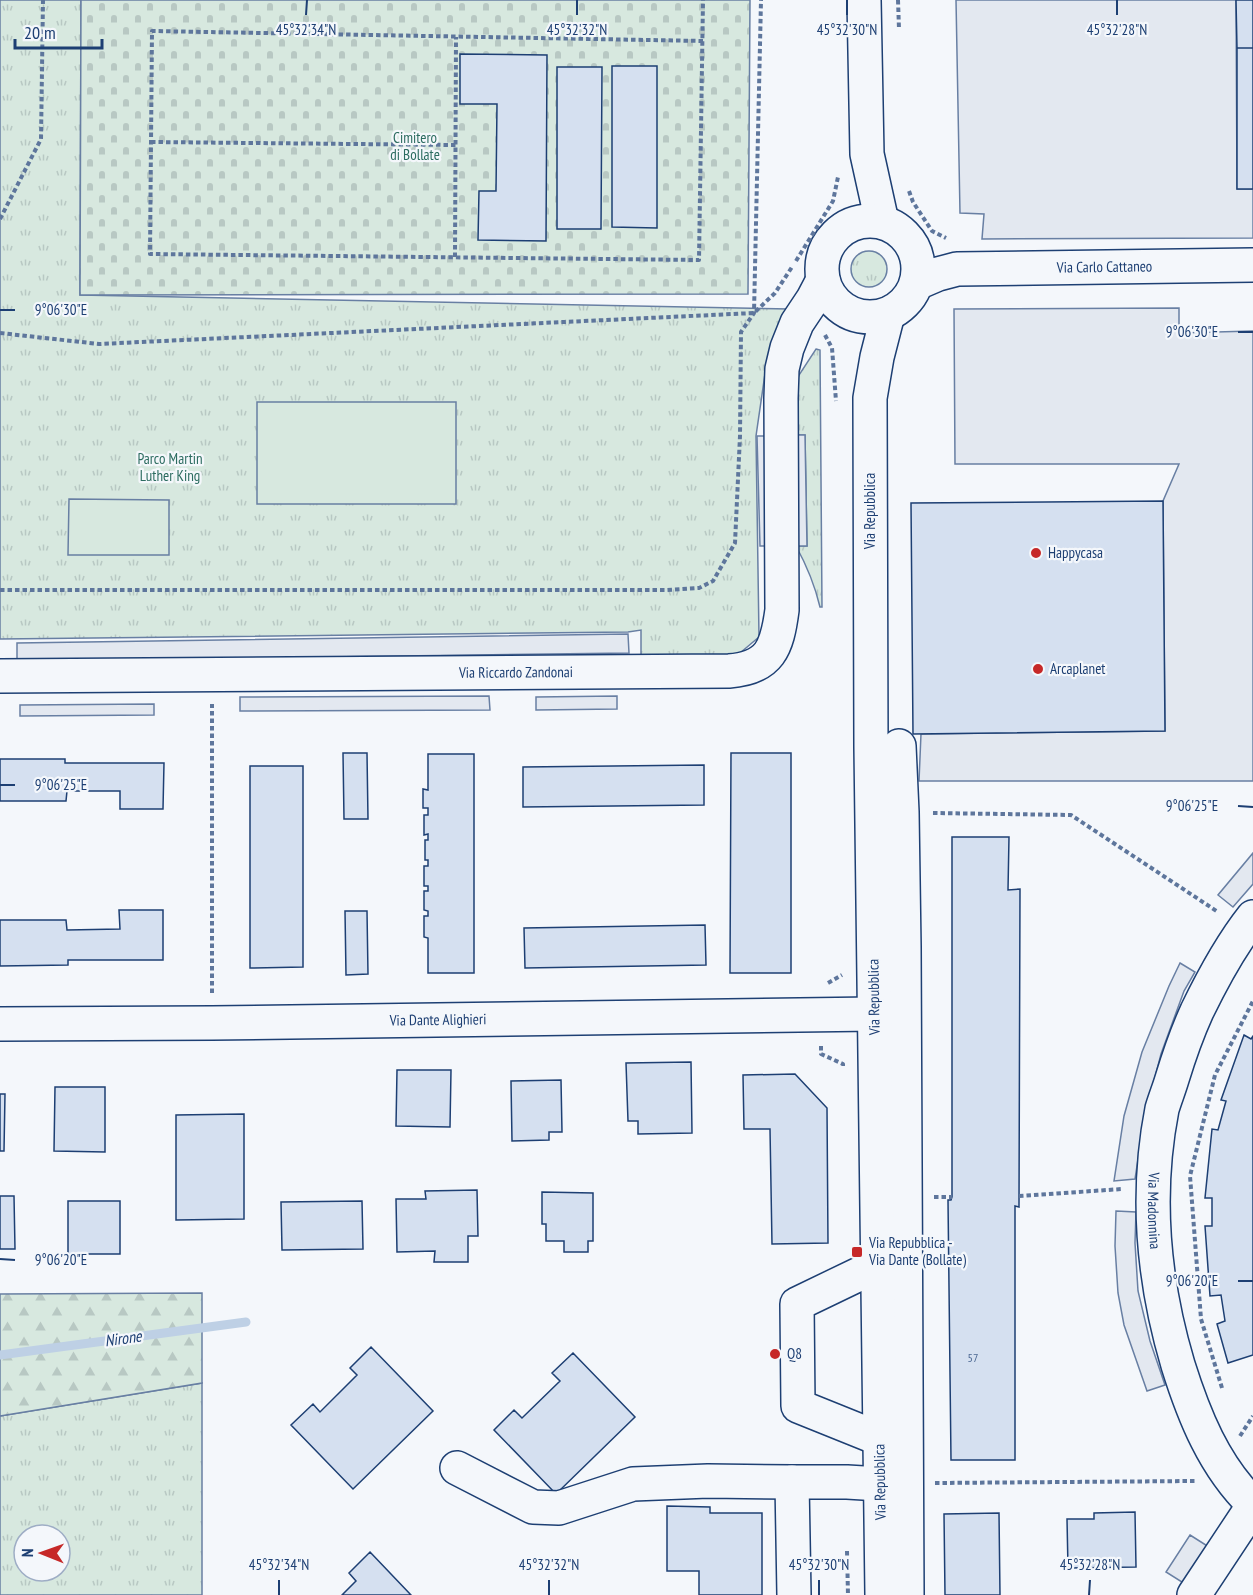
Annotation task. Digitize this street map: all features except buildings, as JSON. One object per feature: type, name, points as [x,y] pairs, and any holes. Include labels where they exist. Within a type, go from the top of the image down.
[{"type":"street","points":[[864,0],[867,223]]},
{"type":"street","points":[[867,223],[896,228],[908,239],[916,268],[911,296],[901,307],[888,314],[862,317],[844,310],[829,295],[823,280],[822,262],[827,247],[837,233],[867,223]]},
{"type":"street","name":"Via Carlo Cattaneo","points":[[916,268],[938,274],[953,255],[1253,266]]},
{"type":"street","name":"Via Riccardo Zandonai","points":[[0,676],[729,671],[744,670],[761,662],[770,652],[778,636],[782,610],[782,369],[797,323],[823,280]]},
{"type":"street","name":"Via Riccardo Zandonai","points":[[781,398],[792,367],[801,352],[844,310]]},
{"type":"street","name":"Via Repubblica","points":[[844,310],[870,398],[897,747],[889,947],[874,1014],[892,1227],[878,1265],[892,1310],[890,1466],[882,1595]]},
{"type":"street","name":"Via Repubblica","points":[[870,398],[888,314]]},
{"type":"street","points":[[892,1310],[889,947],[902,812],[897,747]]},
{"type":"street","name":"Via Madonnina","points":[[1194,1595],[1253,1505],[1244,1496],[1231,1454],[1208,1443],[1188,1398],[1168,1332],[1158,1277],[1153,1228],[1153,1187],[1163,1108],[1185,1039],[1212,980],[1248,923]]},
{"type":"street","name":"Via Dante Alighieri","points":[[0,1024],[874,1014]]},
{"type":"street","points":[[878,1265],[797,1304],[798,1406],[890,1466],[907,1595]]},
{"type":"street","points":[[457,1468],[533,1507],[559,1508],[633,1484],[708,1481],[847,1482],[890,1466]]},
{"type":"street","points":[[792,1482],[794,1595]]},
{"type":"path","points":[[0,219],[41,138],[44,0]]},
{"type":"path","points":[[703,0],[703,41],[699,260],[150,254],[152,31],[703,41]]},
{"type":"path","points":[[754,313],[761,0]]},
{"type":"path","points":[[898,0],[899,35]]},
{"type":"path","points":[[455,257],[456,37]]},
{"type":"path","points":[[151,142],[456,145]]},
{"type":"path","points":[[0,590],[667,590],[699,588],[713,580],[735,543],[740,436],[741,332],[754,313],[775,293],[823,220],[833,201],[838,172]]},
{"type":"path","points":[[907,185],[913,202],[932,231],[953,255]]},
{"type":"path","points":[[0,333],[99,344],[754,313]]},
{"type":"path","points":[[212,994],[213,674]]},
{"type":"path","points":[[902,812],[1071,815],[1248,923]]},
{"type":"path","points":[[1224,1396],[1201,1319],[1190,1176],[1215,1075],[1253,1001]]},
{"type":"path","points":[[1019,1196],[1153,1187]]},
{"type":"path","points":[[890,1466],[1209,1481],[1231,1454],[1253,1416]]},
{"type":"path","points":[[1231,1454],[1234,1429]]},
{"type":"green space","name":"Parco Martin Luther King","points":[[0,0],[81,0],[80,295],[789,309],[767,360],[756,436],[759,637],[734,658],[641,659],[641,630],[628,632],[0,639]]},
{"type":"green space","name":"Cimitero di Bollate","points":[[81,0],[750,0],[748,294],[80,295]]},
{"type":"green space","points":[[869,251],[882,256],[887,269],[882,282],[869,287],[856,282],[851,269],[856,256]]},
{"type":"green space","points":[[816,349],[820,350],[822,607],[820,607],[816,591],[796,546],[807,546],[805,435],[795,435],[795,386],[799,375]]},
{"type":"green space","points":[[257,402],[456,402],[456,504],[257,504]]},
{"type":"green space","points":[[69,499],[169,500],[169,555],[68,555]]},
{"type":"green space","points":[[202,1293],[202,1383],[0,1416],[0,1294]]},
{"type":"green space","points":[[202,1383],[202,1595],[0,1595],[0,1416]]},
{"type":"shaded area","points":[[956,0],[1236,0],[1237,189],[1253,189],[1253,238],[982,239],[984,214],[960,213]]},
{"type":"shaded area","points":[[1179,308],[1179,333],[1253,331],[1253,781],[919,781],[921,734],[1165,731],[1163,501],[1179,464],[955,464],[954,309]]},
{"type":"shaded area","points":[[795,435],[805,435],[807,546],[796,546]]},
{"type":"shaded area","points":[[757,436],[768,436],[770,546],[760,546]]},
{"type":"shaded area","points":[[628,634],[629,653],[17,661],[17,643]]},
{"type":"shaded area","points":[[489,696],[490,710],[240,711],[240,697]]},
{"type":"shaded area","points":[[617,696],[617,709],[536,710],[536,697]]},
{"type":"shaded area","points":[[154,704],[154,715],[20,716],[20,705]]},
{"type":"shaded area","points":[[1253,853],[1253,884],[1233,907],[1218,895]]},
{"type":"shaded area","points":[[1180,963],[1195,972],[1184,991],[1161,1054],[1144,1120],[1135,1179],[1114,1181],[1124,1116],[1142,1052]]},
{"type":"shaded area","points":[[1116,1211],[1136,1212],[1138,1291],[1150,1341],[1165,1385],[1147,1391],[1124,1325],[1118,1293],[1115,1246]]},
{"type":"shaded area","points":[[1190,1535],[1209,1547],[1185,1584],[1166,1572]]},
{"type":"waterway","name":"Nirone","points":[[0,1355],[246,1322]]},
{"type":"place","name":"Happycasa","points":[[1036,553]]},
{"type":"place","name":"Arcaplanet","points":[[1038,669]]},
{"type":"place","name":"Via Repubblica - Via Dante (Bollate)","points":[[857,1252]]},
{"type":"place","name":"Q8","points":[[775,1354]]}]
